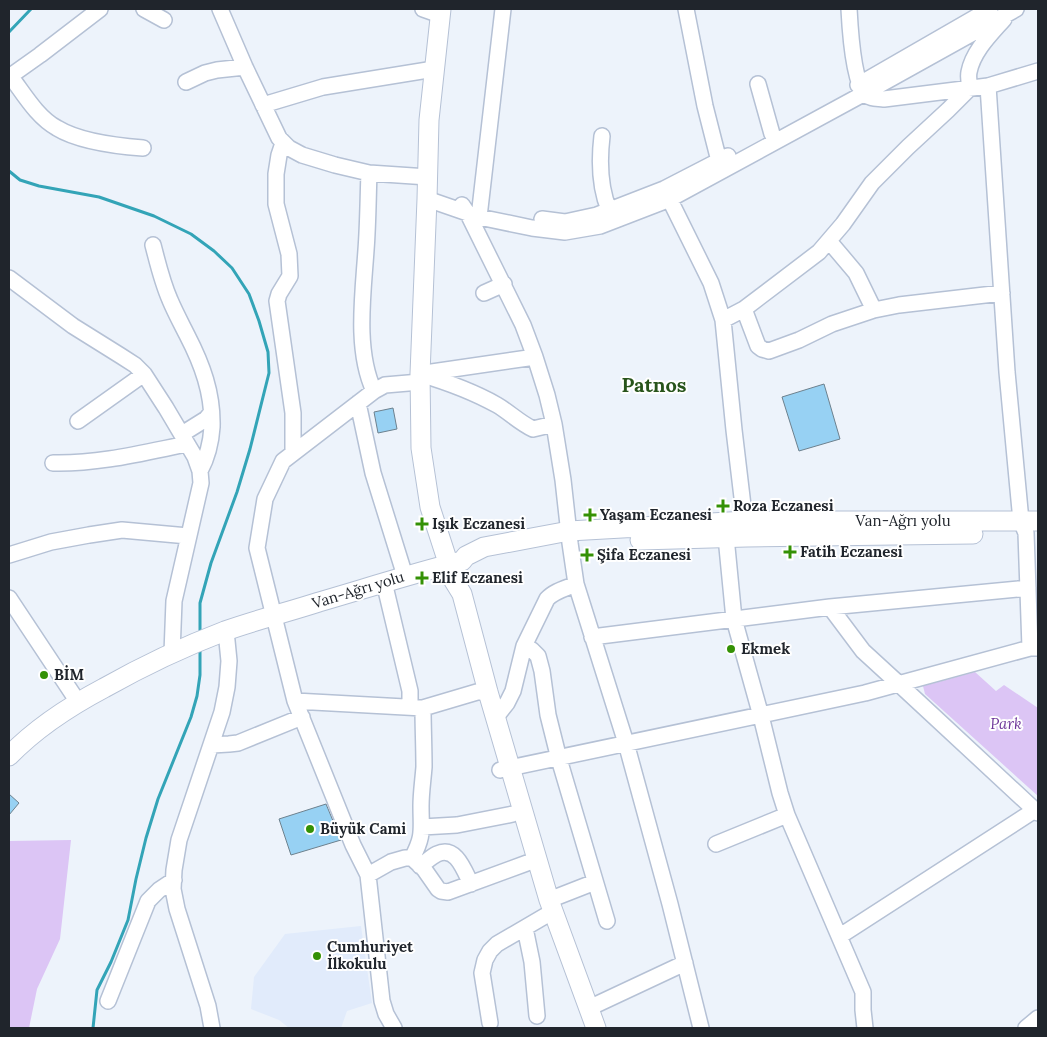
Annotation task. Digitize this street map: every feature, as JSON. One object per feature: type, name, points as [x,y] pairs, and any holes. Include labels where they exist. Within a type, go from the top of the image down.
[{"type":"main road","points":[[435,11],[434,69],[429,120],[420,378],[421,448],[430,507],[454,569],[451,599],[483,692],[547,908],[587,1028]]},
{"type":"main road","name":"Van-Ağrı yolu","points":[[9,756],[40,729],[78,702],[172,653],[226,631],[384,582],[405,576],[454,569],[466,556],[484,547],[569,537],[746,529],[1031,527]]},
{"type":"main road","points":[[569,537],[726,537],[746,529]]},
{"type":"main road","points":[[483,692],[496,718],[513,814],[527,863],[596,1028]]},
{"type":"street","points":[[100,9],[10,77],[35,108],[57,128],[73,135],[99,142],[143,148]]},
{"type":"street","points":[[144,9],[164,20]]},
{"type":"street","points":[[220,9],[279,138],[289,148],[302,155],[369,173],[428,177]]},
{"type":"street","points":[[503,9],[472,211],[523,325],[547,395],[554,424],[563,480],[576,584],[626,743],[668,895],[701,1028]]},
{"type":"street","points":[[686,9],[705,106],[720,166]]},
{"type":"street","points":[[849,9],[850,36],[862,89],[870,97],[884,99],[988,86],[1038,71]]},
{"type":"street","points":[[427,199],[532,228],[565,232],[600,226],[667,194],[862,89],[990,9]]},
{"type":"street","points":[[896,69],[1013,10]]},
{"type":"street","points":[[970,88],[968,74],[973,59],[1013,10]]},
{"type":"street","points":[[186,82],[205,73],[245,67]]},
{"type":"street","points":[[263,105],[324,87],[434,69]]},
{"type":"street","points":[[896,69],[903,86],[904,97]]},
{"type":"street","points":[[758,84],[772,134]]},
{"type":"street","points":[[505,769],[865,693],[1034,648],[1028,588],[1031,527],[1007,372],[988,86]]},
{"type":"street","points":[[723,320],[744,309],[819,252],[830,241],[872,183],[970,88]]},
{"type":"street","points":[[720,166],[772,134],[862,89]]},
{"type":"street","points":[[602,136],[600,153],[602,184],[604,199],[609,210]]},
{"type":"street","points":[[283,143],[276,174],[276,204],[288,254],[290,276],[277,301],[293,413],[293,453]]},
{"type":"street","points":[[369,173],[362,310],[364,360],[374,391]]},
{"type":"street","points":[[472,211],[565,222],[667,194]]},
{"type":"street","points":[[667,194],[711,283],[723,320],[746,529]]},
{"type":"street","points":[[830,241],[856,273],[874,310]]},
{"type":"street","points":[[153,245],[161,277],[170,300],[196,353],[208,384],[212,413],[211,444],[200,471]]},
{"type":"street","points":[[9,278],[73,326],[121,356],[144,374],[195,457],[200,471],[201,483],[174,601],[172,653]]},
{"type":"street","points":[[484,293],[504,284]]},
{"type":"street","points":[[744,309],[758,346],[769,350],[799,340],[850,317],[874,310],[899,305],[1002,294]]},
{"type":"street","points":[[394,1028],[386,1014],[382,1001],[368,875],[353,845],[295,701],[274,616],[258,548],[265,499],[283,461],[374,391],[385,385],[535,357]]},
{"type":"street","points":[[78,421],[144,374]]},
{"type":"street","points":[[420,378],[449,382],[498,406],[533,429],[554,424]]},
{"type":"street","points":[[358,403],[373,473],[405,576]]},
{"type":"street","points":[[53,463],[119,458],[184,439],[212,413]]},
{"type":"street","points":[[9,555],[51,542],[122,530],[188,536]]},
{"type":"street","points":[[726,537],[734,619],[780,792],[787,814],[864,992],[863,1010],[866,1028]]},
{"type":"street","points":[[384,582],[410,691],[416,708],[424,766],[421,806],[422,827],[416,862]]},
{"type":"street","points":[[496,718],[513,691],[524,646],[549,596],[576,584]]},
{"type":"street","points":[[592,637],[830,607],[1028,588]]},
{"type":"street","points":[[9,598],[78,702]]},
{"type":"street","points":[[830,607],[863,651],[1036,812],[840,936]]},
{"type":"street","points":[[212,1028],[208,1006],[177,909],[173,889],[174,870],[180,840],[222,712],[227,687],[229,661],[226,631]]},
{"type":"street","points":[[524,646],[538,656],[548,715],[559,759],[607,921]]},
{"type":"street","points":[[295,701],[416,708],[483,692]]},
{"type":"street","points":[[212,745],[238,743],[302,717]]},
{"type":"street","points":[[422,827],[457,825],[513,814]]},
{"type":"street","points":[[716,844],[787,814]]},
{"type":"street","points":[[416,862],[437,854],[449,853],[454,855],[459,861],[471,884]]},
{"type":"street","points":[[368,875],[391,862],[405,858],[416,862],[441,891],[451,891],[527,863]]},
{"type":"street","points":[[108,1001],[148,902],[159,890],[174,880]]},
{"type":"street","points":[[490,1023],[482,973],[490,950],[525,928],[547,908],[595,882]]},
{"type":"street","points":[[525,928],[532,962],[538,1016]]},
{"type":"street","points":[[589,1008],[685,963]]},
{"type":"street","points":[[1026,1028],[1038,1018]]},
{"type":"shaded area","name":"Cumhuriyet İlkokulu","points":[[361,926],[372,1003],[347,1011],[341,1028],[289,1028],[279,1020],[251,1009],[254,977],[285,934]]},
{"type":"green space","name":"Park","points":[[975,672],[996,691],[1004,685],[1038,708],[1038,796],[925,694],[923,686]]},
{"type":"green space","points":[[71,840],[60,939],[37,989],[29,1028],[9,1028],[9,841]]},
{"type":"building","points":[[824,384],[840,439],[799,451],[782,397]]},
{"type":"building","points":[[393,408],[397,429],[378,433],[374,412]]},
{"type":"building","points":[[9,794],[19,803],[9,815]]},
{"type":"building","name":"Büyük Cami","points":[[326,804],[341,840],[291,855],[279,819]]},
{"type":"waterway","points":[[9,32],[31,9]]},
{"type":"waterway","points":[[9,171],[20,180],[39,186],[99,197],[154,216],[191,234],[214,251],[232,268],[249,294],[268,352],[269,373],[250,449],[237,492],[211,563],[200,603],[200,630]]},
{"type":"waterway","points":[[93,1028],[97,990],[128,920],[146,838],[158,799],[191,717],[197,696],[200,675],[200,651]]},
{"type":"place","name":"Roza Eczanesi","points":[[723,506]]},
{"type":"place","name":"Yaşam Eczanesi","points":[[590,515]]},
{"type":"place","name":"Işık Eczanesi","points":[[422,524]]},
{"type":"place","name":"Fatih Eczanesi","points":[[790,552]]},
{"type":"place","name":"Şifa Eczanesi","points":[[587,555]]},
{"type":"place","name":"Elif Eczanesi","points":[[422,578]]},
{"type":"place","name":"Ekmek","points":[[731,649]]},
{"type":"place","name":"BİM","points":[[44,675]]},
{"type":"place","name":"Büyük Cami","points":[[310,829]]},
{"type":"place","name":"Cumhuriyet İlkokulu","points":[[317,956]]},
{"type":"district","name":"Patnos","points":[[654,385]]}]
